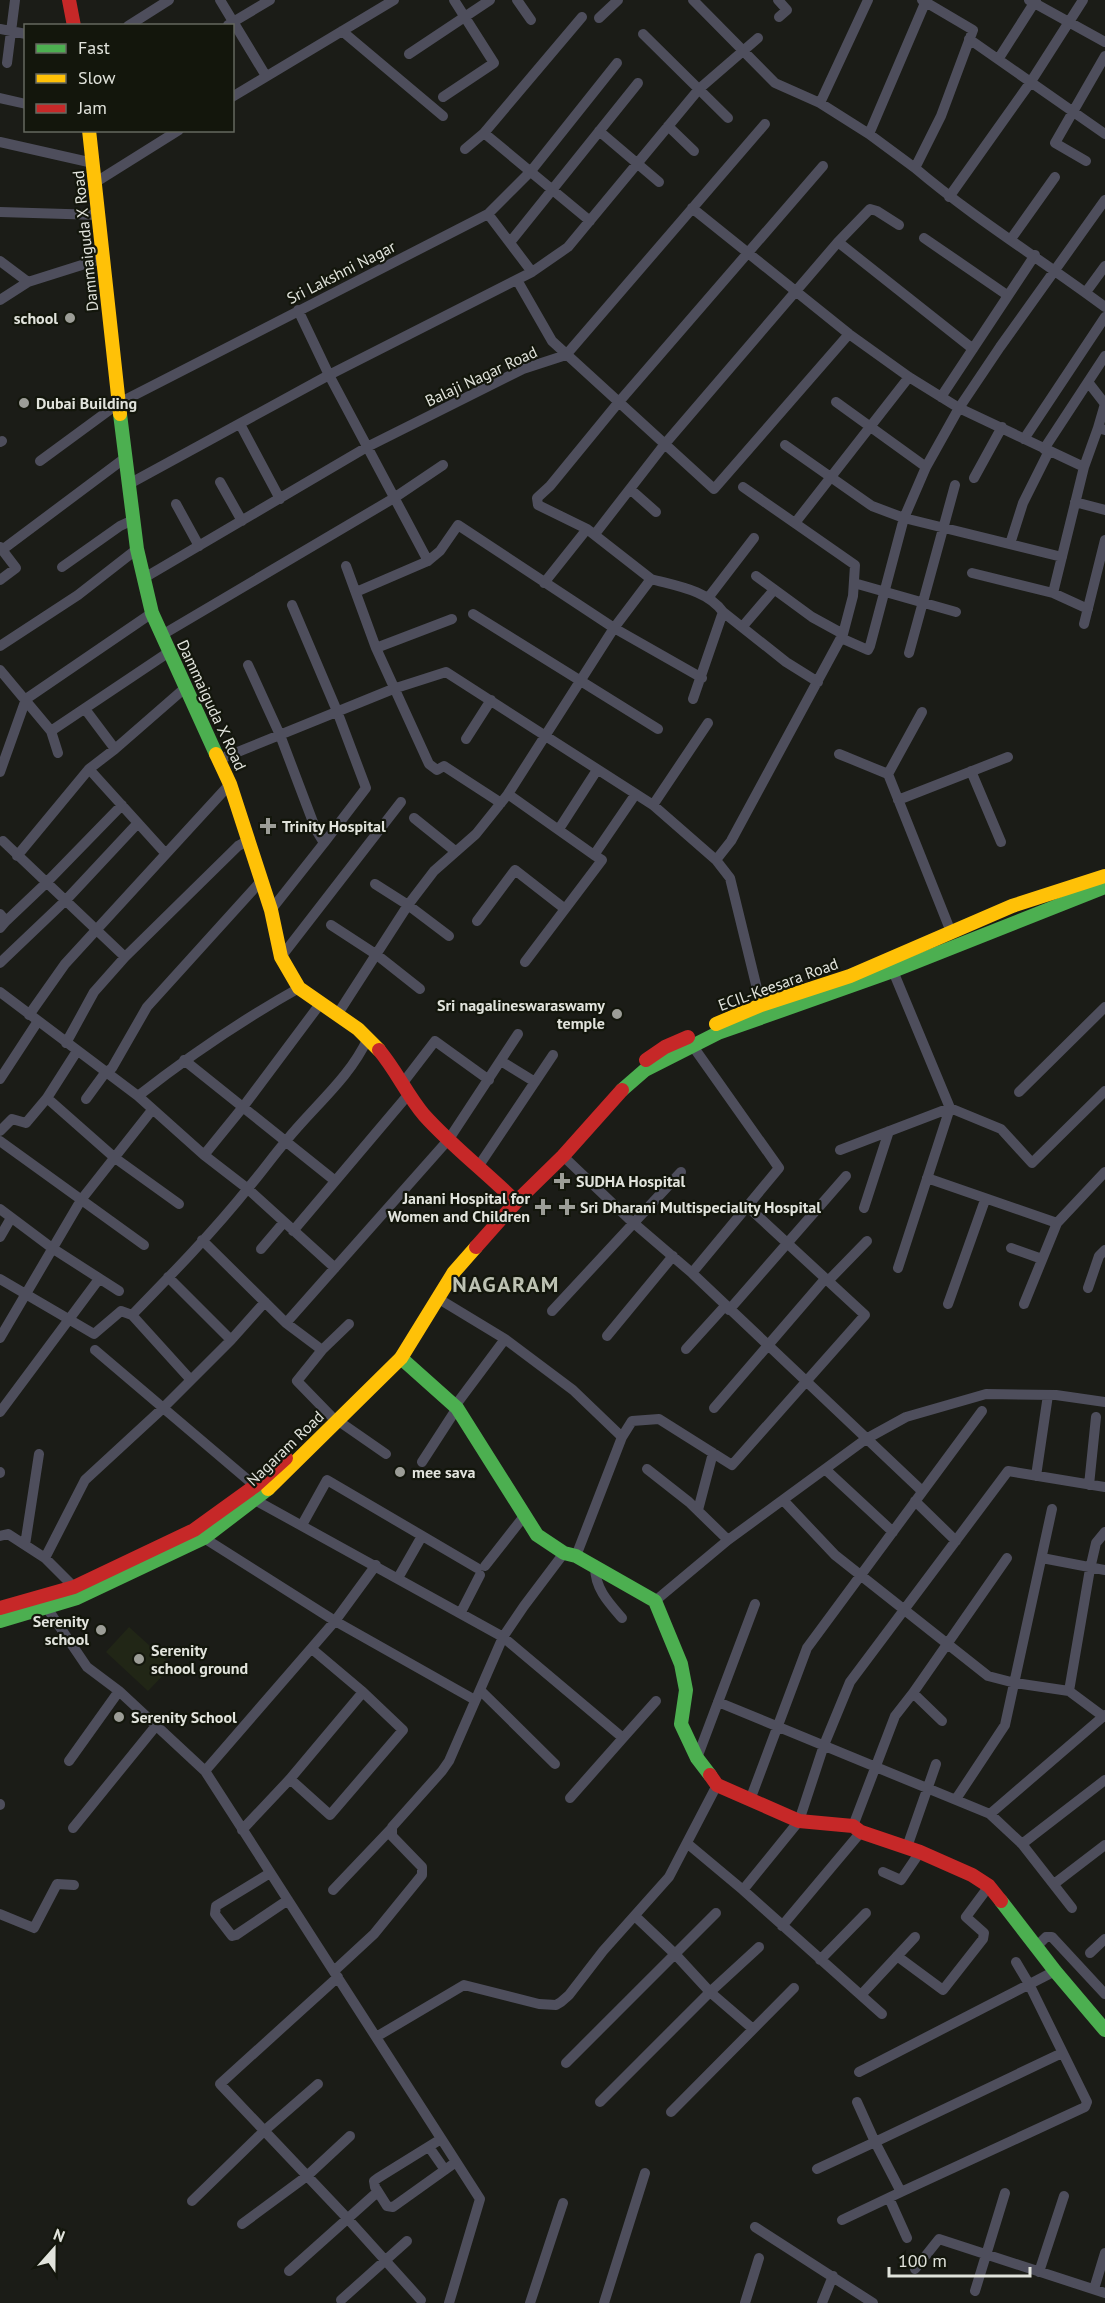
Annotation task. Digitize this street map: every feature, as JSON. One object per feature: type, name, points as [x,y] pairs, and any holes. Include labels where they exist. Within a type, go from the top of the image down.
[{"type":"main road","points":[[69,0],[74,24]]},
{"type":"main road","name":"Dammaiguda X Road","points":[[89,132],[137,549],[152,613],[230,784],[271,910],[281,957],[298,988],[368,1038],[391,1064],[405,1089],[426,1118],[513,1198]]},
{"type":"main road","name":"ECIL-Keesara Road","points":[[513,1198],[563,1156],[628,1083],[645,1070],[718,1033],[834,987],[1012,906],[1105,876]]},
{"type":"main road","name":"ECIL-Keesara Road","points":[[513,1198],[624,1075],[666,1047],[761,1005],[893,971],[1105,888]]},
{"type":"main road","name":"Nagaram Road","points":[[3,1614],[47,1608],[77,1598],[204,1538],[401,1358],[454,1272],[513,1198]]},
{"type":"main road","name":"Nagaram Road","points":[[334,1418],[392,1354],[420,1315],[464,1244],[513,1198]]},
{"type":"main road","points":[[401,1358],[456,1407],[537,1535],[655,1601],[681,1664],[686,1690],[681,1725],[697,1758],[717,1785],[799,1821],[857,1829],[914,1850],[972,1875],[990,1886],[1055,1971],[1105,2030]]},
{"type":"main road","name":"Nagaram Road","points":[[3,1614],[74,1587],[194,1530],[255,1493]]},
{"type":"street","points":[[7,63],[5,31],[15,0]]},
{"type":"street","points":[[131,24],[169,0]]},
{"type":"street","points":[[220,0],[231,24],[270,0]]},
{"type":"street","points":[[234,96],[394,0]]},
{"type":"street","points":[[443,97],[494,63],[454,0]]},
{"type":"street","points":[[409,54],[490,0]]},
{"type":"street","points":[[517,0],[531,20]]},
{"type":"street","points":[[599,18],[618,0]]},
{"type":"street","points":[[693,0],[775,83],[820,103],[869,134],[949,197],[1105,306]]},
{"type":"street","points":[[778,0],[787,10],[779,18]]},
{"type":"street","points":[[820,103],[868,0]]},
{"type":"street","points":[[949,197],[1030,82],[1083,0]]},
{"type":"street","points":[[999,58],[1033,1],[1069,22],[1104,38]]},
{"type":"street","points":[[869,134],[924,2],[973,30],[941,116],[915,168]]},
{"type":"street","points":[[465,149],[484,133],[582,17]]},
{"type":"street","points":[[234,28],[266,76]]},
{"type":"street","points":[[5,31],[24,34]]},
{"type":"street","points":[[342,31],[443,116]]},
{"type":"street","points":[[643,34],[728,118]]},
{"type":"street","points":[[129,484],[329,375],[532,272],[568,247],[699,89],[758,38]]},
{"type":"street","points":[[969,39],[1104,132]]},
{"type":"street","points":[[1086,161],[1055,143],[1105,56]]},
{"type":"street","name":"Sri Lakshni Nagar","points":[[40,461],[119,403],[488,214],[531,171],[616,63]]},
{"type":"street","points":[[511,241],[638,83]]},
{"type":"street","points":[[0,98],[24,104]]},
{"type":"street","points":[[566,355],[765,124]]},
{"type":"street","points":[[668,126],[694,151]]},
{"type":"street","points":[[599,131],[659,182]]},
{"type":"street","points":[[96,182],[176,132]]},
{"type":"street","points":[[484,133],[590,220]]},
{"type":"street","points":[[0,142],[93,164]]},
{"type":"street","points":[[818,682],[786,662],[723,612],[718,604],[695,592],[651,579],[591,532],[538,505],[536,499],[550,486],[618,403],[823,166]]},
{"type":"street","points":[[1011,239],[1055,177]]},
{"type":"street","points":[[756,576],[773,591],[812,617],[868,650],[904,518],[926,468],[959,408],[1054,269],[1105,200]]},
{"type":"street","points":[[692,208],[849,334],[909,377],[959,408],[1084,467]]},
{"type":"street","points":[[544,583],[630,489],[838,242],[870,209],[899,225]]},
{"type":"street","points":[[0,212],[99,215]]},
{"type":"street","points":[[488,214],[511,241],[532,272]]},
{"type":"street","points":[[924,238],[1007,295]]},
{"type":"street","points":[[838,242],[974,349]]},
{"type":"street","points":[[941,397],[1035,255]]},
{"type":"street","points":[[0,300],[28,282],[104,258]]},
{"type":"street","points":[[0,261],[28,282]]},
{"type":"street","points":[[1086,292],[1105,266]]},
{"type":"street","points":[[517,280],[552,341],[664,446],[714,489],[849,334]]},
{"type":"street","points":[[298,310],[329,375],[428,561]]},
{"type":"street","points":[[1024,438],[1105,317]]},
{"type":"street","name":"Balaji Nagar Road","points":[[144,578],[368,447],[523,369],[566,355]]},
{"type":"street","points":[[1010,544],[1023,503],[1047,450],[1105,356]]},
{"type":"street","points":[[795,523],[909,377]]},
{"type":"street","points":[[1053,593],[1084,467],[1101,429],[1105,404],[1088,382]]},
{"type":"street","points":[[836,402],[926,468]]},
{"type":"street","points":[[240,424],[280,499]]},
{"type":"street","points":[[974,478],[1002,427]]},
{"type":"street","points":[[785,445],[872,506],[904,518],[1062,557]]},
{"type":"street","points":[[0,580],[16,568],[1,549],[125,458]]},
{"type":"street","points":[[162,635],[394,498],[443,465]]},
{"type":"street","points":[[220,482],[242,521]]},
{"type":"street","points":[[909,653],[955,485]]},
{"type":"street","points":[[716,860],[731,841],[842,636],[853,596],[854,583],[855,565],[743,487]]},
{"type":"street","points":[[630,489],[656,512]]},
{"type":"street","points":[[1075,502],[1105,510]]},
{"type":"street","points":[[176,504],[199,546]]},
{"type":"street","points":[[62,567],[120,526],[133,520]]},
{"type":"street","points":[[356,591],[428,561],[440,551],[458,525],[614,628],[702,678]]},
{"type":"street","points":[[708,598],[754,538]]},
{"type":"street","points":[[1084,624],[1105,540]]},
{"type":"street","points":[[0,646],[78,595],[137,549]]},
{"type":"street","points":[[346,566],[393,689],[429,764],[437,770],[444,766],[501,803]]},
{"type":"street","points":[[972,573],[1053,593],[1088,609]]},
{"type":"street","points":[[337,1015],[408,905],[434,871],[476,834],[508,794],[614,628],[651,579]]},
{"type":"street","points":[[854,583],[956,612]]},
{"type":"street","points":[[743,626],[773,591]]},
{"type":"street","points":[[271,910],[366,788],[337,711],[292,604]]},
{"type":"street","points":[[693,699],[723,612]]},
{"type":"street","points":[[0,772],[26,699],[152,613]]},
{"type":"street","points":[[473,614],[658,729]]},
{"type":"street","points":[[376,648],[453,619]]},
{"type":"street","points":[[51,731],[169,652]]},
{"type":"street","points":[[248,665],[280,735],[316,830],[324,843]]},
{"type":"street","points":[[0,670],[51,731],[58,753]]},
{"type":"street","points":[[218,760],[393,689],[446,672],[653,805],[716,860],[730,878],[761,1005]]},
{"type":"street","points":[[17,856],[89,769],[185,688]]},
{"type":"street","points":[[466,739],[491,700]]},
{"type":"street","points":[[85,709],[115,749]]},
{"type":"street","points":[[888,774],[922,712]]},
{"type":"street","points":[[653,805],[708,723]]},
{"type":"street","points":[[839,754],[888,774],[951,932]]},
{"type":"street","points":[[898,800],[1008,757]]},
{"type":"street","points":[[89,769],[166,854]]},
{"type":"street","points":[[559,830],[597,770]]},
{"type":"street","points":[[971,771],[1001,842]]},
{"type":"street","points":[[0,1080],[65,964],[230,784]]},
{"type":"street","points":[[508,794],[602,860],[525,962]]},
{"type":"street","points":[[594,855],[635,795]]},
{"type":"street","points":[[281,957],[401,802]]},
{"type":"street","points":[[2,921],[46,883],[122,805]]},
{"type":"street","points":[[414,818],[455,851]]},
{"type":"street","points":[[0,963],[66,900],[137,824]]},
{"type":"street","points":[[66,1043],[94,992],[125,957],[238,846],[249,840]]},
{"type":"street","points":[[3,841],[125,957]]},
{"type":"street","points":[[477,921],[515,870],[566,909]]},
{"type":"street","points":[[86,1099],[113,1066],[147,1007],[262,880]]},
{"type":"street","points":[[375,884],[449,936]]},
{"type":"street","points":[[331,925],[376,955],[420,989]]},
{"type":"street","points":[[893,971],[950,1108],[898,1268]]},
{"type":"street","points":[[138,1096],[184,1060],[248,1017],[298,988]]},
{"type":"street","points":[[0,992],[138,1096],[204,1155],[248,1189],[335,1268]]},
{"type":"street","points":[[204,1155],[321,1004]]},
{"type":"street","points":[[1019,1092],[1105,1007]]},
{"type":"street","points":[[286,1323],[449,1139],[519,1034]]},
{"type":"street","points":[[132,1315],[248,1189],[286,1140],[348,1072],[358,1059],[368,1038]]},
{"type":"street","points":[[293,1231],[405,1089],[435,1041],[489,1080]]},
{"type":"street","points":[[692,1046],[779,1168],[692,1273]]},
{"type":"street","points":[[0,1131],[12,1119],[26,1123],[47,1098],[77,1051]]},
{"type":"street","points":[[478,1167],[552,1055]]},
{"type":"street","points":[[184,1060],[334,1180]]},
{"type":"street","points":[[501,1061],[535,1082]]},
{"type":"street","points":[[840,1150],[950,1108],[1001,1129],[1032,1162],[1105,1091]]},
{"type":"street","points":[[47,1098],[115,1158],[178,1204]]},
{"type":"street","points":[[0,1338],[81,1200],[152,1110]]},
{"type":"street","points":[[864,1208],[889,1131]]},
{"type":"street","points":[[0,1142],[144,1245]]},
{"type":"street","points":[[563,1156],[633,1223],[692,1273],[922,1491]]},
{"type":"street","points":[[552,1311],[681,1172]]},
{"type":"street","points":[[1024,1304],[1057,1223],[1105,1172]]},
{"type":"street","points":[[686,1349],[787,1244],[846,1176]]},
{"type":"street","points":[[927,1178],[985,1200],[1057,1223]]},
{"type":"street","points":[[948,1304],[985,1200]]},
{"type":"street","points":[[333,1890],[442,1771],[503,1637],[524,1606],[570,1554],[622,1437],[632,1420],[659,1419],[732,1465],[865,1315],[747,1206]]},
{"type":"street","points":[[0,1209],[52,1248],[119,1291]]},
{"type":"street","points":[[0,1236],[11,1218]]},
{"type":"street","points":[[261,1249],[284,1222]]},
{"type":"street","points":[[202,1240],[286,1323],[322,1350]]},
{"type":"street","points":[[714,1408],[827,1280],[867,1241]]},
{"type":"street","points":[[1011,1248],[1042,1259]]},
{"type":"street","points":[[1088,1287],[1099,1256],[1105,1250]]},
{"type":"street","points":[[607,1336],[673,1256]]},
{"type":"street","points":[[168,1277],[231,1340]]},
{"type":"street","points":[[0,1279],[94,1334],[121,1311],[132,1315],[190,1379]]},
{"type":"street","points":[[0,1412],[99,1279]]},
{"type":"street","points":[[439,1299],[505,1339],[573,1390],[622,1437]]},
{"type":"street","points":[[45,1558],[85,1480],[162,1409],[231,1340],[265,1302]]},
{"type":"street","points":[[349,1324],[322,1350],[297,1381],[334,1418],[386,1454]]},
{"type":"street","points":[[422,1462],[456,1407],[505,1339]]},
{"type":"street","points":[[94,1350],[255,1493],[302,1525],[503,1637],[623,1738]]},
{"type":"street","points":[[655,1601],[728,1540],[866,1439],[906,1417],[986,1394],[1048,1395],[1105,1402]]},
{"type":"street","points":[[1036,1476],[1048,1395]]},
{"type":"street","points":[[750,1800],[807,1648],[982,1411]]},
{"type":"street","points":[[1089,1485],[1096,1417]]},
{"type":"street","points":[[698,1510],[713,1453]]},
{"type":"street","points":[[25,1545],[39,1454]]},
{"type":"street","points":[[647,1469],[698,1510],[728,1540]]},
{"type":"street","points":[[825,1469],[893,1532]]},
{"type":"street","points":[[743,1890],[799,1821],[824,1745],[850,1682],[1008,1471],[1105,1487]]},
{"type":"street","points":[[302,1525],[327,1480],[481,1570]]},
{"type":"street","points":[[784,1501],[835,1555],[988,1676],[1015,1683],[1069,1691],[1104,1716],[990,1814]]},
{"type":"street","points":[[915,1501],[956,1541]]},
{"type":"street","points":[[956,1799],[1005,1725],[1052,1509]]},
{"type":"street","points":[[461,1612],[481,1570],[525,1515]]},
{"type":"street","points":[[1069,1691],[1090,1569],[1096,1543],[1105,1532]]},
{"type":"street","points":[[0,1536],[8,1534],[45,1558],[74,1587]]},
{"type":"street","points":[[398,1578],[422,1536]]},
{"type":"street","points":[[204,1538],[335,1621],[477,1695],[555,1764]]},
{"type":"street","points":[[782,1926],[857,1829],[876,1765],[895,1716],[1007,1558]]},
{"type":"street","points":[[1042,1558],[1090,1569],[1105,1570]]},
{"type":"street","points":[[204,1771],[312,1649],[376,1565]]},
{"type":"street","points":[[595,1567],[595,1576],[600,1591],[622,1617]]},
{"type":"street","points":[[697,1758],[755,1604]]},
{"type":"street","points":[[47,1608],[87,1667],[119,1691],[204,1771],[480,2199],[449,2303]]},
{"type":"street","points":[[290,1779],[330,1815],[403,1730],[312,1649]]},
{"type":"street","points":[[69,1761],[119,1691]]},
{"type":"street","points":[[242,1830],[290,1779],[363,1692]]},
{"type":"street","points":[[913,1693],[942,1721]]},
{"type":"street","points":[[570,1798],[656,1701]]},
{"type":"street","points":[[718,1702],[876,1765],[990,1814],[1022,1844],[1072,1908]]},
{"type":"street","points":[[73,1828],[156,1727]]},
{"type":"street","points":[[883,1872],[901,1880],[914,1850],[928,1787],[936,1764]]},
{"type":"street","points":[[1022,1844],[1105,1780]]},
{"type":"street","points":[[376,2037],[464,1985],[539,2004],[556,2005],[561,2002],[669,1877],[717,1785]]},
{"type":"street","points":[[392,1827],[392,1836],[423,1870],[374,1934],[336,1974],[220,2084],[421,2300]]},
{"type":"street","points":[[688,1844],[882,2014]]},
{"type":"street","points":[[1054,1884],[1105,1845]]},
{"type":"street","points":[[270,1873],[216,1906],[215,1914],[232,1936],[288,1900]]},
{"type":"street","points":[[0,1914],[28,1928],[34,1928],[57,1884],[74,1885]]},
{"type":"street","points":[[897,1956],[943,1990],[984,1939],[984,1934],[966,1917],[990,1886]]},
{"type":"street","points":[[566,2063],[716,1913]]},
{"type":"street","points":[[820,1960],[866,1913]]},
{"type":"street","points":[[636,1917],[710,1992],[753,2029]]},
{"type":"street","points":[[861,1995],[915,1936]]},
{"type":"street","points":[[1037,1946],[1046,1937],[1052,1937],[1105,1994]]},
{"type":"street","points":[[1090,1953],[1105,1939]]},
{"type":"street","points":[[600,2102],[710,1992],[759,1947]]},
{"type":"street","points":[[842,2220],[1085,2107],[1087,2103],[1016,1962]]},
{"type":"street","points":[[859,2072],[1055,1971]]},
{"type":"street","points":[[671,2112],[794,1988]]},
{"type":"street","points":[[817,2169],[1062,2053]]},
{"type":"street","points":[[192,2201],[264,2131],[318,2084]]},
{"type":"street","points":[[857,2102],[901,2192]]},
{"type":"street","points":[[242,2224],[307,2175],[350,2136]]},
{"type":"street","points":[[441,2139],[374,2181],[375,2187],[387,2206],[393,2207],[456,2162]]},
{"type":"street","points":[[429,2147],[444,2170]]},
{"type":"street","points":[[436,2158],[448,2150]]},
{"type":"street","points":[[604,2303],[645,2173]]},
{"type":"street","points":[[975,2291],[1005,2193]]},
{"type":"street","points":[[289,2271],[374,2194]]},
{"type":"street","points":[[1039,2272],[1064,2196]]},
{"type":"street","points":[[889,2198],[907,2238]]},
{"type":"street","points":[[530,2303],[563,2203]]},
{"type":"street","points":[[755,2227],[873,2303]]},
{"type":"street","points":[[915,2269],[939,2239],[1105,2293]]},
{"type":"street","points":[[341,2300],[407,2241]]},
{"type":"street","points":[[1094,2289],[1105,2253]]},
{"type":"street","points":[[745,2303],[759,2258]]},
{"type":"street","points":[[822,2303],[833,2276]]},
{"type":"shaded area","name":"Serenity school ground","points":[[129,1627],[172,1666],[148,1691],[106,1652]]},
{"type":"traffic: fast","points":[[120,414],[137,549],[152,613],[216,754]]},
{"type":"traffic: fast","points":[[622,1090],[645,1070],[718,1033],[893,971],[1105,887]]},
{"type":"traffic: fast","points":[[401,1358],[457,1408],[537,1535],[564,1553],[576,1556],[655,1601],[681,1664],[686,1690],[681,1724],[697,1758],[710,1775]]},
{"type":"traffic: fast","points":[[0,1621],[77,1598],[204,1538],[268,1489]]},
{"type":"traffic: fast","points":[[1001,1901],[1055,1971],[1105,2030]]},
{"type":"traffic: slow","points":[[89,132],[120,414]]},
{"type":"traffic: slow","points":[[216,754],[230,784],[271,910],[281,957],[299,988],[358,1029],[379,1050]]},
{"type":"traffic: slow","points":[[716,1024],[761,1005],[850,976],[1012,906],[1105,876]]},
{"type":"traffic: slow","points":[[268,1489],[401,1358],[454,1272],[476,1247]]},
{"type":"traffic: jam","points":[[69,0],[74,24]]},
{"type":"traffic: jam","points":[[646,1060],[665,1047],[688,1037]]},
{"type":"traffic: jam","points":[[379,1050],[424,1115],[510,1196]]},
{"type":"traffic: jam","points":[[476,1247],[622,1090]]},
{"type":"traffic: jam","points":[[0,1608],[74,1587],[194,1530],[255,1486],[286,1458]]},
{"type":"traffic: jam","points":[[710,1775],[717,1785],[799,1821],[853,1826],[861,1832],[920,1852],[972,1875],[989,1886],[1001,1901]]},
{"type":"place","name":"school","points":[[70,318]]},
{"type":"place","name":"Dubai Building","points":[[24,403]]},
{"type":"place","name":"Trinity Hospital","points":[[268,826]]},
{"type":"place","name":"Sri nagalineswaraswamy temple","points":[[617,1014]]},
{"type":"place","name":"SUDHA Hospital","points":[[562,1181]]},
{"type":"place","name":"Janani Hospital for Women and Children","points":[[543,1207]]},
{"type":"place","name":"Sri Dharani Multispeciality Hospital","points":[[567,1207]]},
{"type":"place","name":"mee sava","points":[[400,1472]]},
{"type":"place","name":"Serenity school","points":[[101,1630]]},
{"type":"place","name":"Serenity school ground","points":[[139,1659]]},
{"type":"place","name":"Serenity School","points":[[119,1717]]},
{"type":"district","name":"NAGARAM","points":[[506,1284]]}]
